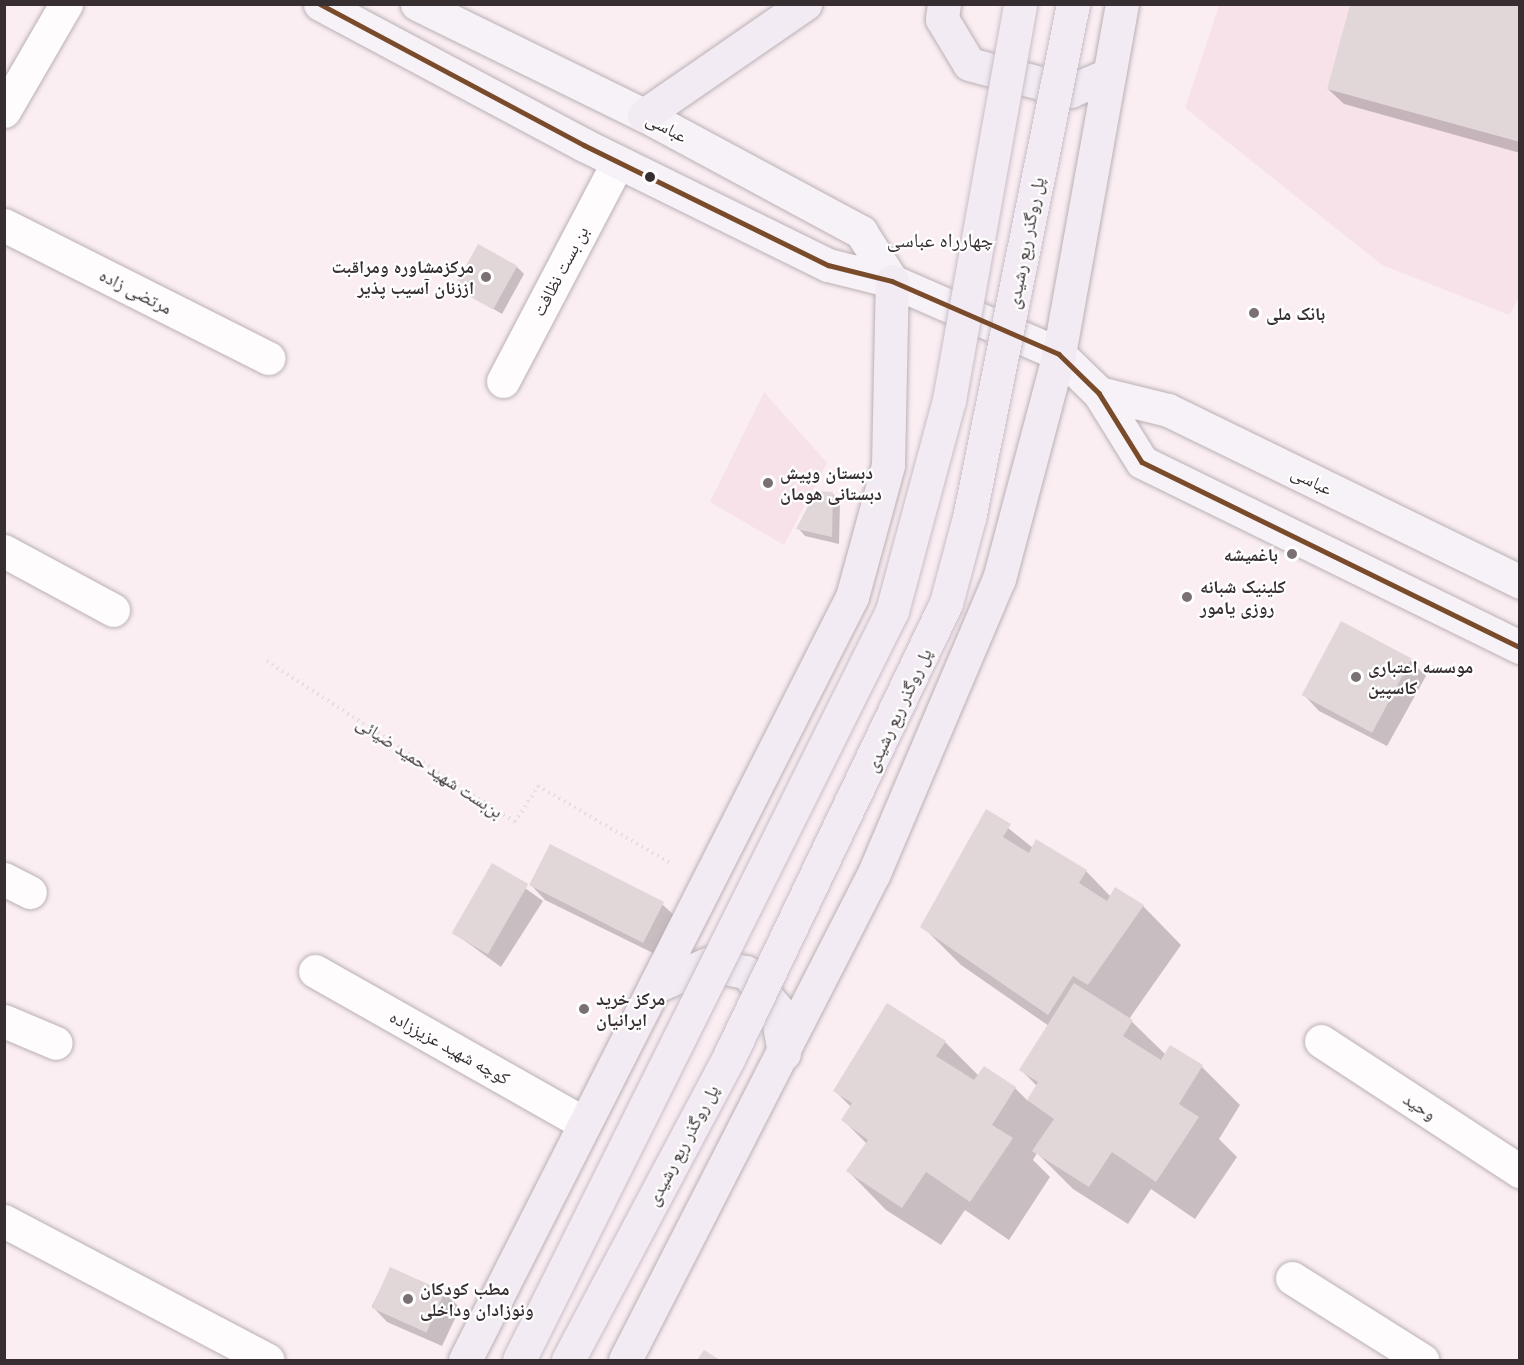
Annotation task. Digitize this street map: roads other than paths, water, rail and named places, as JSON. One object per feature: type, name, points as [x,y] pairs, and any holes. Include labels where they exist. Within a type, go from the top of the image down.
[{"type":"highway","points":[[644,115],[805,4]]},
{"type":"highway","points":[[944,4],[942,19],[969,64],[1070,91],[1105,76]]},
{"type":"highway","points":[[519,1360],[892,612],[949,400],[1020,4]]},
{"type":"highway","name":"پل روگذر ربع رشیدی","points":[[568,1360],[729,1057],[946,603],[972,506],[1073,4]]},
{"type":"highway","points":[[625,1360],[784,1053],[874,873],[999,579],[1059,354],[1105,76],[1122,4]]},
{"type":"highway","points":[[465,1360],[852,597],[888,465],[892,281]]},
{"type":"highway","points":[[656,986],[707,964],[746,972],[777,1008],[784,1053]]},
{"type":"main road","points":[[320,4],[618,162],[828,265],[892,281],[1059,354],[1099,393],[1142,462],[1520,647]]},
{"type":"main road","name":"عباسى","points":[[417,4],[644,115],[861,232],[892,281]]},
{"type":"main road","name":"عباسى","points":[[1099,393],[1168,410],[1520,582]]},
{"type":"street","points":[[4,111],[66,4]]},
{"type":"street","name":"بن بست نظافت","points":[[503,381],[618,162]]},
{"type":"street","name":"مرتضی زاده","points":[[4,225],[268,358]]},
{"type":"street","points":[[4,551],[113,610]]},
{"type":"street","name":"کوچه شهید عزیززاده","points":[[315,971],[584,1123]]},
{"type":"street","points":[[4,1021],[56,1043]]},
{"type":"street","name":"وحید","points":[[1321,1041],[1520,1171]]},
{"type":"street","points":[[4,1221],[268,1360]]},
{"type":"street","points":[[1292,1278],[1422,1360]]},
{"type":"place","name":"مرکزمشاوره ومراقبت اززنان آسیب پذیر","points":[[486,277]]},
{"type":"place","name":"بانک ملی","points":[[1254,313]]},
{"type":"place","name":"دبستان وپیش دبستانی هومان","points":[[768,483]]},
{"type":"place","name":"باغمیشه","points":[[1292,554]]},
{"type":"place","name":"کلینیک شبانه روزی یامور","points":[[1187,597]]},
{"type":"place","name":"موسسه اعتباری کاسپین","points":[[1356,677]]},
{"type":"place","name":"مرکز خرید ایرانیان","points":[[584,1009]]},
{"type":"place","name":"مطب کودکان ونوزادان وداخلی","points":[[408,1299]]},
{"type":"district","name":"چهارراه عباسی","points":[[940,239]]}]
